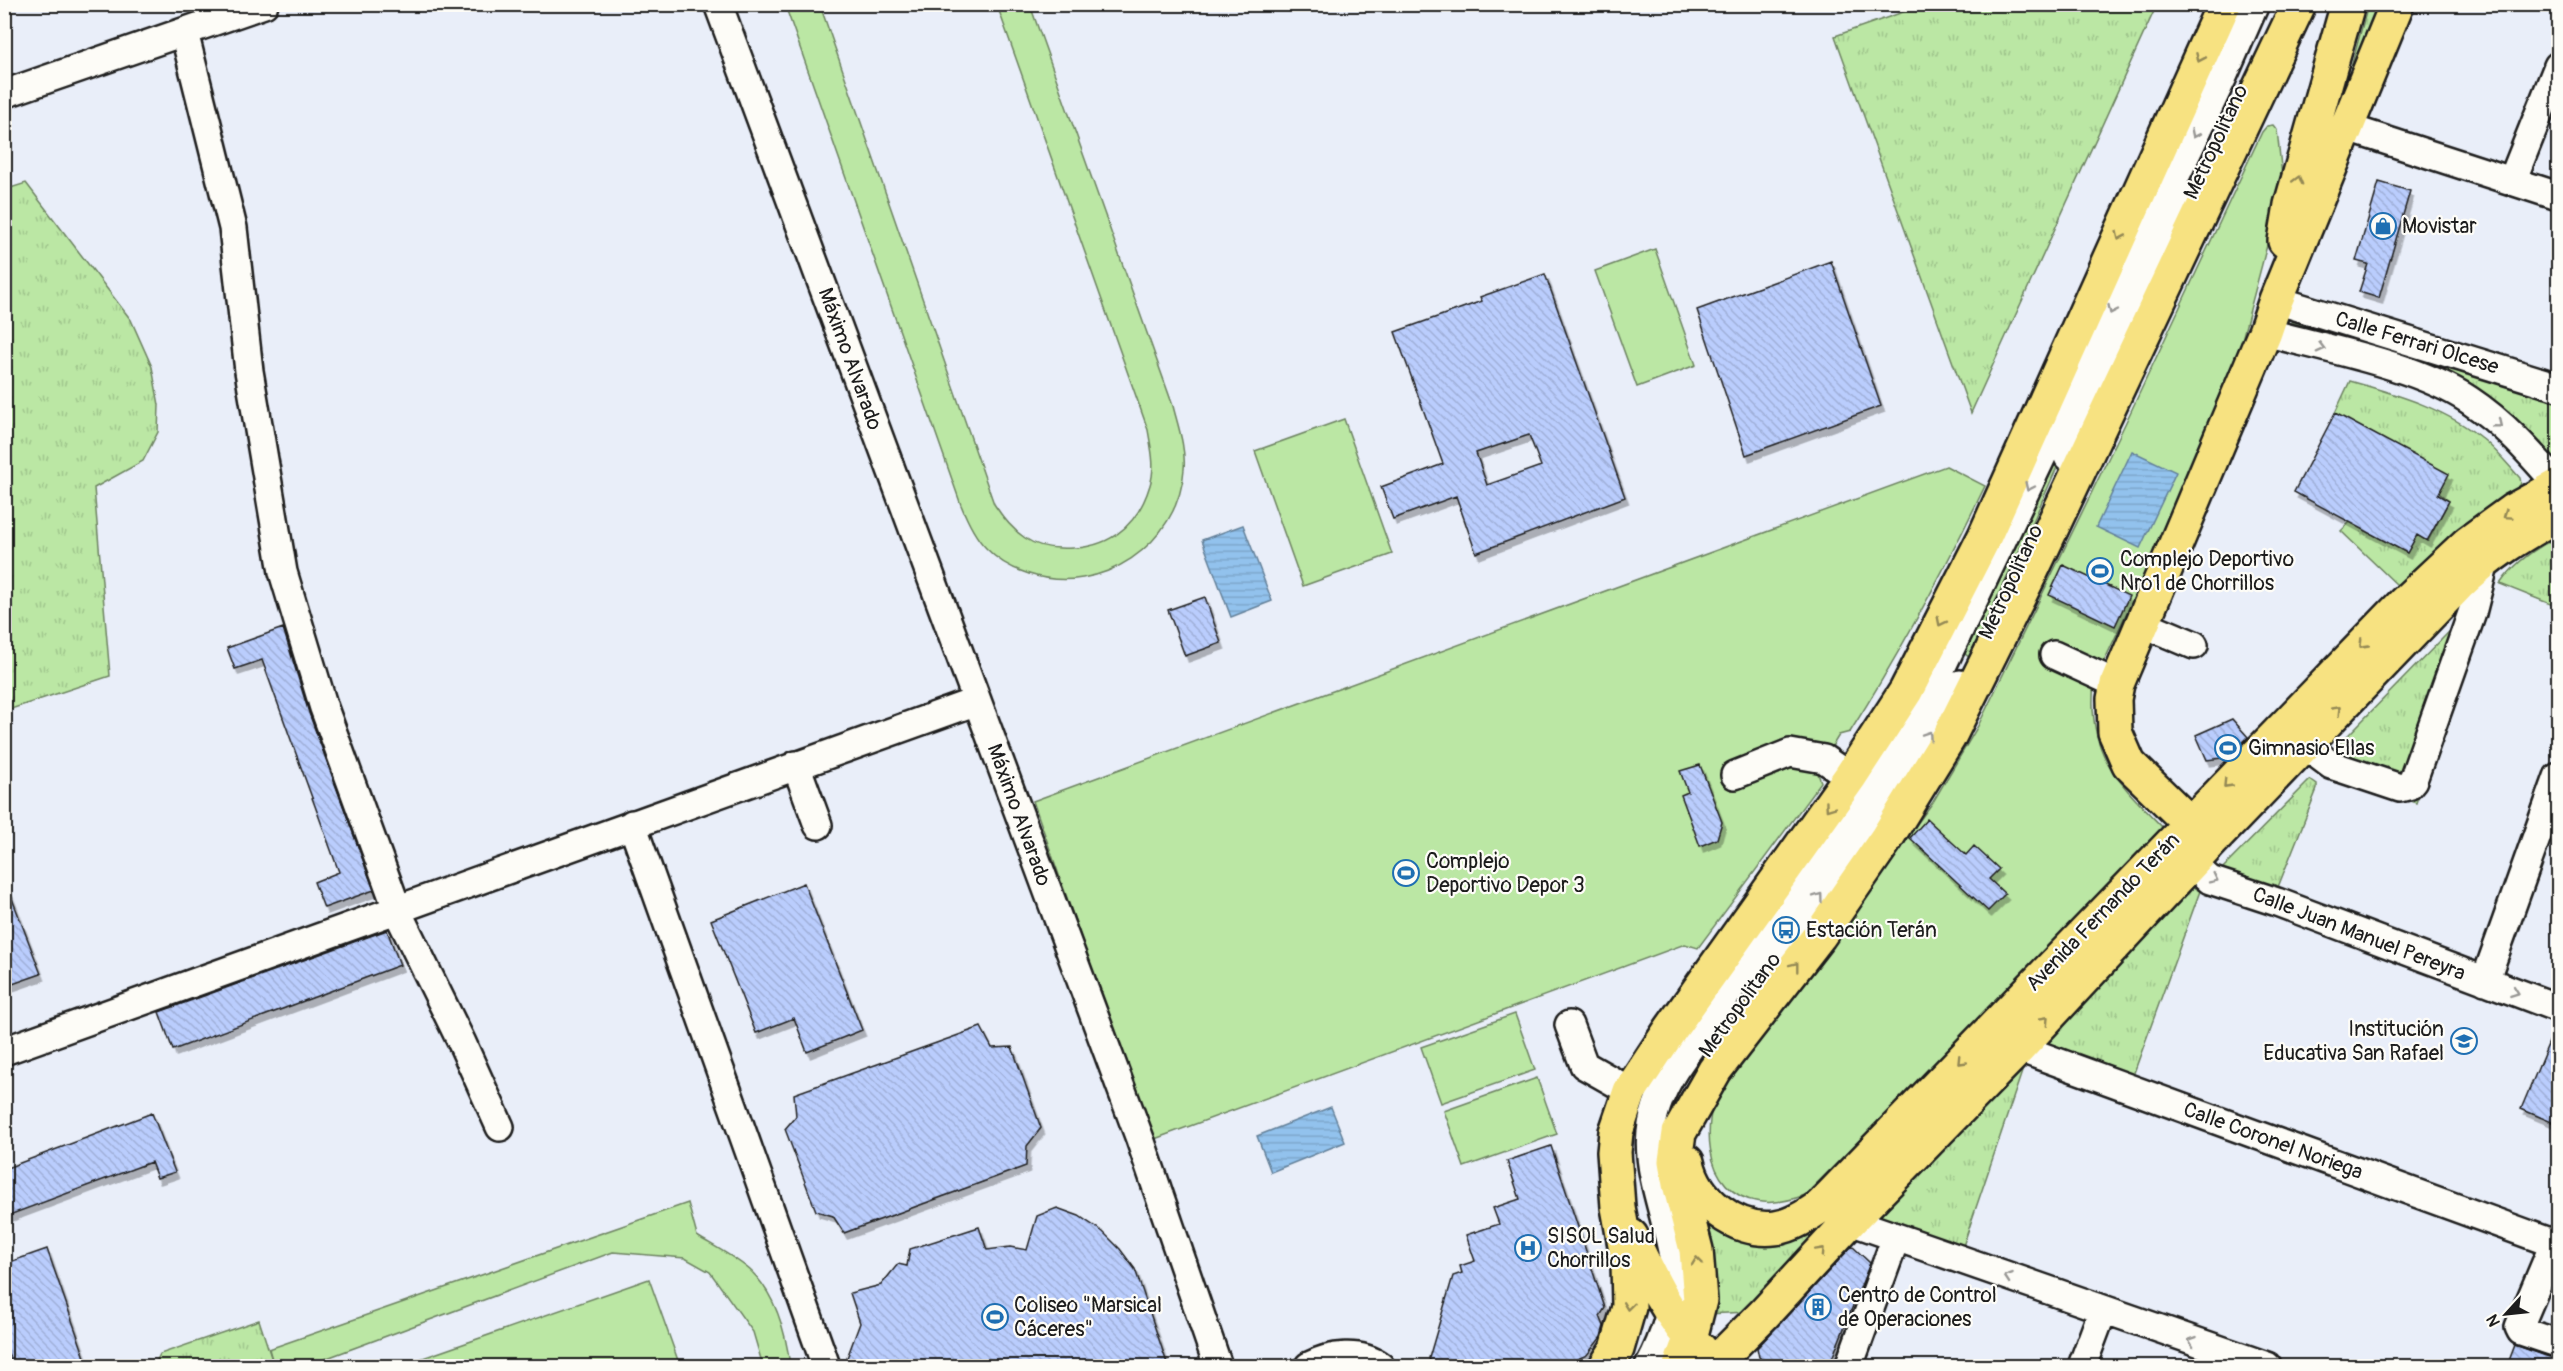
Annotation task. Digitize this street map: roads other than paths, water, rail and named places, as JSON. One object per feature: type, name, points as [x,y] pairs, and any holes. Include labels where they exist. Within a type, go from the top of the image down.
[{"type":"main road","points":[[1606,1366],[1617,1349],[1629,1307],[1628,1262],[1618,1207],[1614,1152],[1616,1132],[1630,1091],[1671,1029],[1850,777],[1905,691],[1984,538],[2224,4]]},
{"type":"main road","points":[[1684,1334],[1700,1300],[1696,1250],[1678,1184],[1675,1161],[1678,1133],[1672,1113],[1715,1070],[1819,936],[1886,838],[1949,737],[2037,560],[2299,4]]},
{"type":"main road","points":[[2276,300],[2291,205],[2348,4]]},
{"type":"main road","points":[[2190,843],[2129,764],[2115,732],[2114,699],[2117,684],[2265,332],[2397,4]]},
{"type":"main road","name":"Avenida Fernando Terán","points":[[1672,1113],[1684,1138],[1684,1151],[1692,1179],[1706,1200],[1727,1217],[1751,1226],[1776,1228],[1839,1210],[2019,1048],[2190,843],[2404,602],[2468,543],[2512,511],[2559,486]]},
{"type":"main road","name":"Avenida Fernando Terán","points":[[1717,1365],[1764,1314],[1839,1210],[1990,1031],[2190,843],[2303,744],[2486,558],[2559,514]]},
{"type":"main road","points":[[1618,1207],[1635,1244],[1684,1334],[1717,1365]]},
{"type":"main road","points":[[1684,1334],[1764,1314]]},
{"type":"street","points":[[4,94],[264,4]]},
{"type":"street","name":"Máximo Alvarado","points":[[718,4],[1136,1128],[1218,1366]]},
{"type":"street","name":"Metropolitano","points":[[1672,1113],[1659,1097],[1675,1069],[1893,754],[1926,700],[2222,79],[2254,4]]},
{"type":"street","name":"Metropolitano","points":[[1672,1113],[1682,1084],[1844,863],[1947,707],[2016,576],[2092,402],[2282,4]]},
{"type":"street","points":[[184,32],[233,228],[249,371],[283,572],[324,708],[397,909],[500,1127]]},
{"type":"street","points":[[2512,181],[2559,66]]},
{"type":"street","points":[[2348,128],[2559,196]]},
{"type":"street","name":"Calle Ferrari Olcese","points":[[2276,300],[2559,387]]},
{"type":"street","name":"Calle Ferrari Olcese","points":[[2265,332],[2418,374],[2468,400],[2519,440],[2559,486]]},
{"type":"street","points":[[2303,744],[2331,765],[2400,788],[2408,786],[2413,780],[2472,613],[2486,558]]},
{"type":"street","points":[[2142,623],[2194,645]]},
{"type":"street","points":[[2054,655],[2117,684]]},
{"type":"street","points":[[4,1051],[977,701]]},
{"type":"street","points":[[1735,775],[1790,753],[1824,759],[1850,777]]},
{"type":"street","points":[[796,765],[818,825]]},
{"type":"street","points":[[2484,981],[2559,777]]},
{"type":"street","points":[[632,824],[826,1366]]},
{"type":"street","name":"Calle Juan Manuel Pereyra","points":[[2190,843],[2210,880],[2277,902],[2559,1008]]},
{"type":"street","points":[[1569,1024],[1584,1065],[1630,1091]]},
{"type":"street","name":"Calle Coronel Noriega","points":[[1990,1031],[2019,1048],[2556,1245]]},
{"type":"street","points":[[1839,1210],[1896,1237],[2267,1366]]},
{"type":"street","points":[[1850,1366],[1896,1237]]},
{"type":"street","points":[[2556,1245],[2519,1327],[2521,1331],[2554,1342],[2559,1340]]},
{"type":"street","points":[[2082,1366],[2103,1310]]},
{"type":"street","points":[[1649,1366],[1660,1347],[1684,1334]]},
{"type":"street","points":[[1309,1366],[1342,1357],[1361,1357],[1370,1359],[1380,1366]]},
{"type":"water","points":[[2132,451],[2176,472],[2140,548],[2096,527]]},
{"type":"water","points":[[1243,525],[1272,601],[1231,617],[1202,540]]},
{"type":"water","points":[[1331,1107],[1345,1142],[1271,1172],[1257,1136]]},
{"type":"place","name":"Movistar","points":[[2383,226]]},
{"type":"place","name":"Complejo Deportivo Nro1 de Chorrillos","points":[[2100,571]]},
{"type":"place","name":"Gimnasio Ellas","points":[[2228,748]]},
{"type":"place","name":"Complejo Deportivo Depor 3","points":[[1406,873]]},
{"type":"place","name":"Estación Terán","points":[[1786,930]]},
{"type":"place","name":"Institución Educativa San Rafael","points":[[2464,1041]]},
{"type":"place","name":"SISOL Salud Chorrillos","points":[[1528,1248]]},
{"type":"place","name":"Centro de Control de Operaciones","points":[[1818,1307]]},
{"type":"place","name":"Coliseo \"Marsical Cáceres\"","points":[[995,1317]]}]
